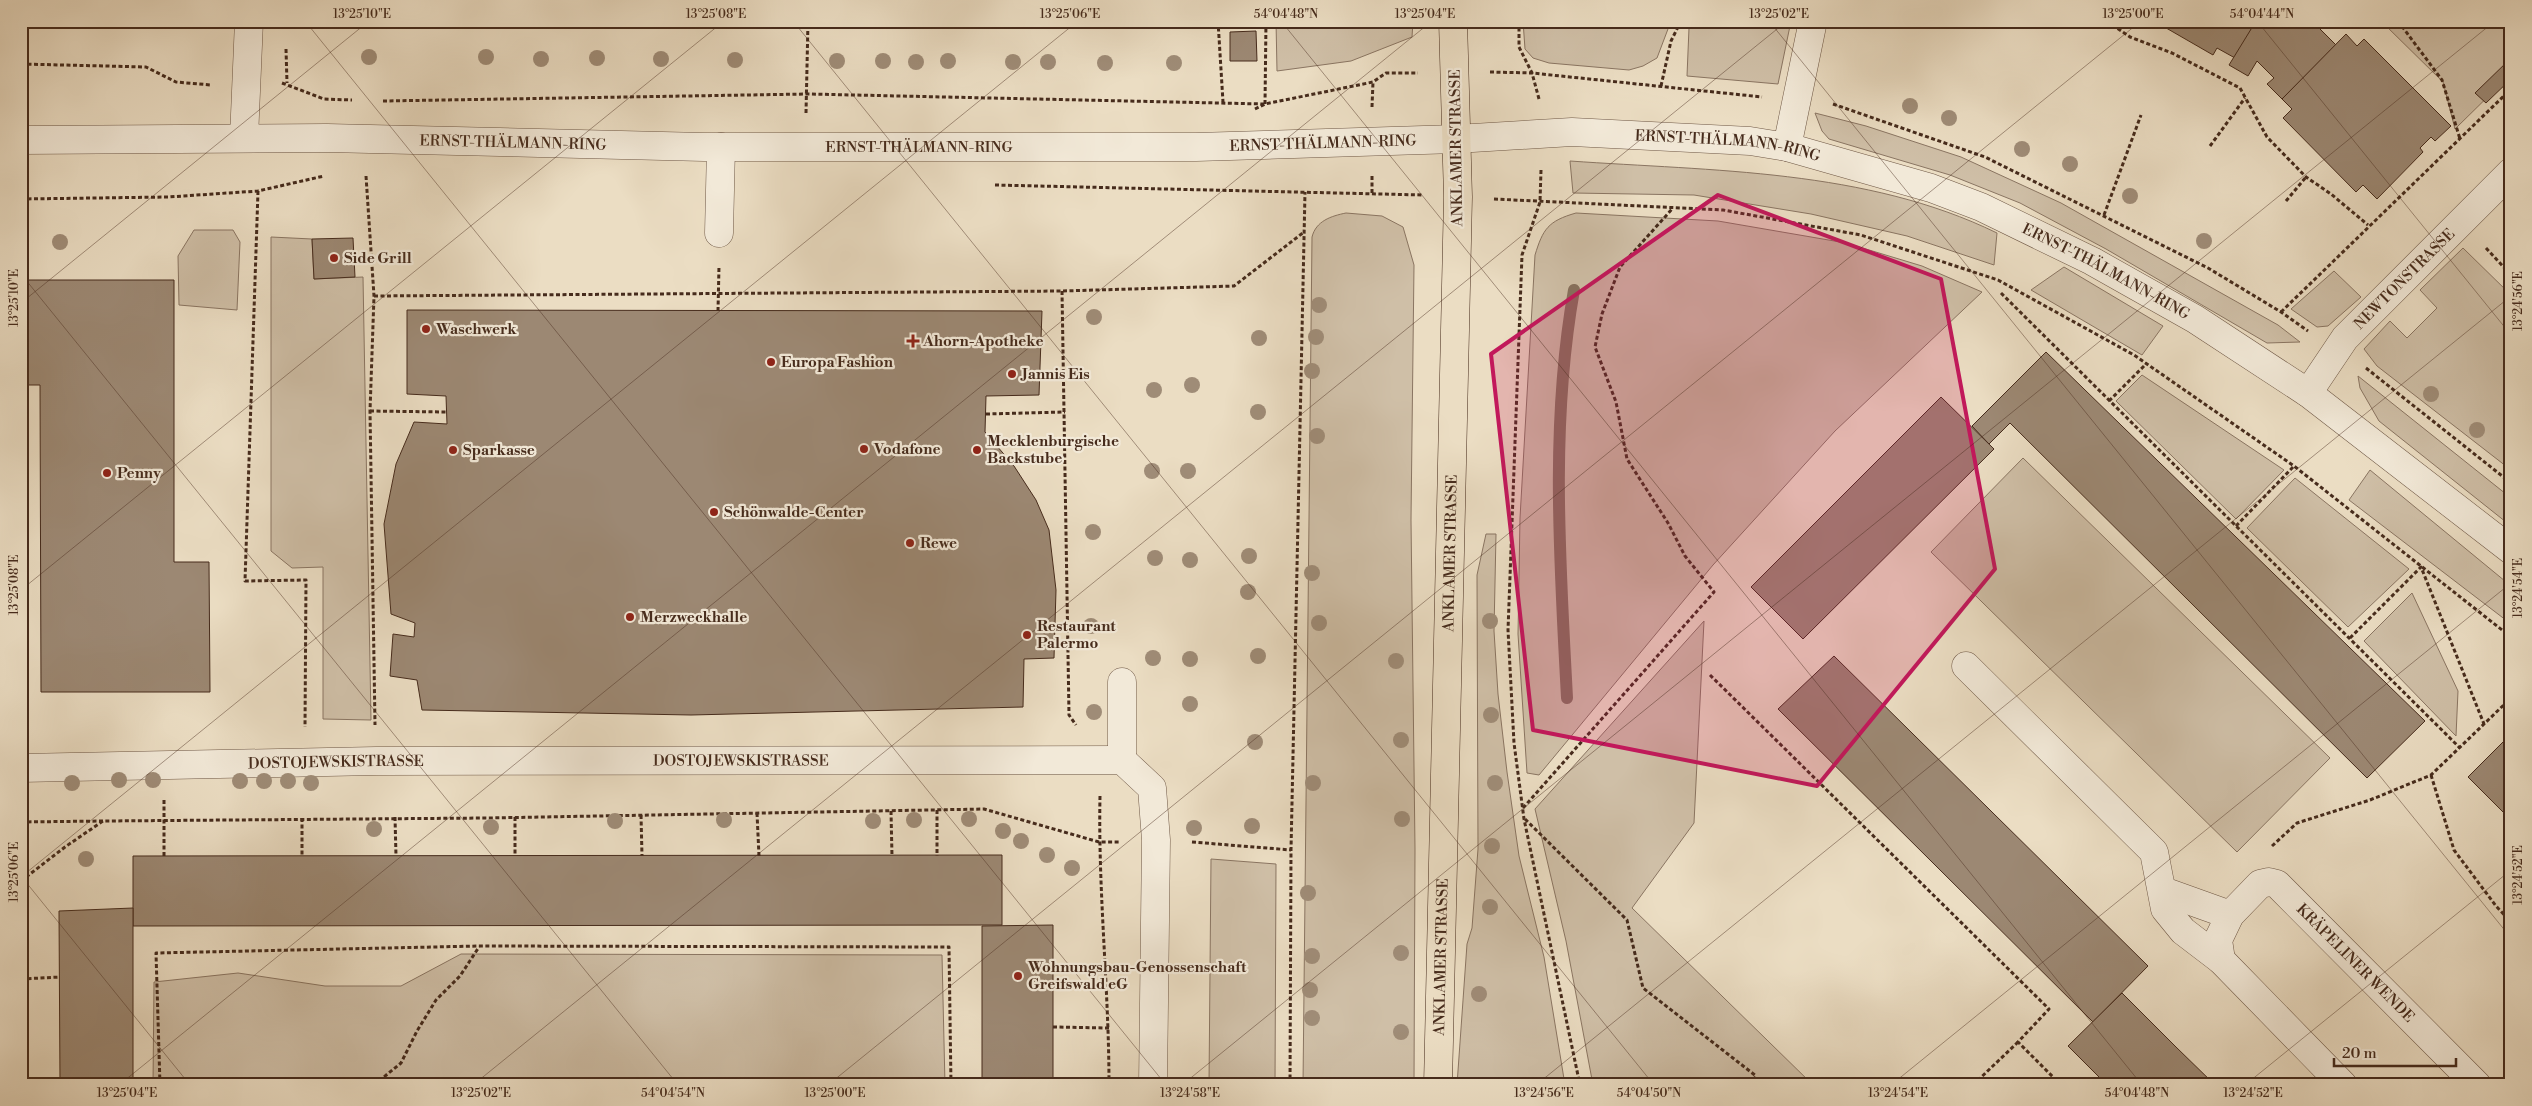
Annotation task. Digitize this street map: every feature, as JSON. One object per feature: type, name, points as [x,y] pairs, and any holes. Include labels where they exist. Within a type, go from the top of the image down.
[{"type":"main road","name":"ANKLAMER STRASSE","points":[[1438,1085],[1458,197],[1453,21]]},
{"type":"street","points":[[244,138],[249,21]]},
{"type":"street","points":[[1787,147],[1812,21]]},
{"type":"street","name":"ERNST-THÄLMANN-RING","points":[[21,140],[327,138],[721,147],[1196,147],[1456,139],[1572,132],[1750,141],[1787,147],[1931,188],[1981,207],[2092,261],[2195,319],[2308,393],[2511,550]]},
{"type":"street","points":[[720,233],[721,147]]},
{"type":"street","name":"NEWTONSTRASSE","points":[[2308,393],[2345,338],[2511,172]]},
{"type":"street","points":[[1966,666],[2154,852],[2163,890],[2165,910],[2183,931],[2221,960],[2343,1085]]},
{"type":"street","points":[[1122,682],[1111,760],[1152,788],[1156,840],[1153,1085]]},
{"type":"street","name":"DOSTOJEWSKISTRASSE","points":[[21,768],[376,761],[1111,760]]},
{"type":"street","name":"KRÄPELINER WENDE","points":[[2221,960],[2218,940],[2230,915],[2260,884],[2269,882],[2277,884],[2477,1085]]},
{"type":"street","points":[[2163,890],[2230,915]]},
{"type":"path","points":[[802,147],[808,94],[808,21]]},
{"type":"path","points":[[1218,21],[1223,102]]},
{"type":"path","points":[[1265,104],[1266,21]]},
{"type":"path","points":[[1519,21],[1519,47],[1532,73]]},
{"type":"path","points":[[1661,86],[1671,41],[1681,21]]},
{"type":"path","points":[[2108,21],[2130,37],[2200,66],[2240,88],[2267,137],[2306,177],[2331,194],[2368,225]]},
{"type":"path","points":[[2398,21],[2442,80],[2460,139]]},
{"type":"path","points":[[286,48],[287,83]]},
{"type":"path","points":[[21,64],[146,67],[176,82],[202,86],[246,81],[287,83],[324,99],[359,101]]},
{"type":"path","points":[[378,101],[808,94],[1265,104],[1373,82],[1386,73]]},
{"type":"path","points":[[2281,312],[2368,225],[2511,89]]},
{"type":"path","points":[[2210,146],[2245,98]]},
{"type":"path","points":[[2104,215],[2141,115]]},
{"type":"path","points":[[21,199],[168,197],[258,191],[330,174]]},
{"type":"path","points":[[366,176],[374,296],[370,410],[376,761]]},
{"type":"path","points":[[2286,201],[2306,177]]},
{"type":"path","points":[[258,191],[245,581],[306,580],[305,762]]},
{"type":"path","points":[[1290,1085],[1291,850],[1305,192]]},
{"type":"path","points":[[1580,1085],[1524,819],[1514,743],[1508,630],[1522,255],[1540,202],[1723,210],[1861,235],[1998,280],[2147,363],[2294,466],[2511,637]]},
{"type":"path","points":[[1523,808],[1714,592],[1685,556],[1668,523],[1628,459],[1616,402],[1595,347],[1602,314],[1620,267],[1673,207]]},
{"type":"path","points":[[374,296],[1062,292],[1234,286],[1304,232]]},
{"type":"path","points":[[718,310],[720,233]]},
{"type":"path","points":[[1062,292],[1069,715],[1111,760],[1099,842],[1109,1028],[1109,1085]]},
{"type":"path","points":[[2001,293],[2460,748]]},
{"type":"path","points":[[2110,401],[2147,363]]},
{"type":"path","points":[[370,410],[446,412]]},
{"type":"path","points":[[986,414],[1065,412]]},
{"type":"path","points":[[2236,526],[2294,466]]},
{"type":"path","points":[[2350,638],[2421,567]]},
{"type":"path","points":[[2421,567],[2484,724]]},
{"type":"path","points":[[1710,676],[2049,1010],[1973,1085]]},
{"type":"path","points":[[2269,849],[2297,823],[2370,800],[2431,775],[2511,698]]},
{"type":"path","points":[[163,766],[164,856]]},
{"type":"path","points":[[2431,775],[2454,850],[2496,906],[2511,922]]},
{"type":"path","points":[[21,822],[514,817],[984,809],[1099,842],[1156,840],[1291,850]]},
{"type":"path","points":[[937,810],[937,856]]},
{"type":"path","points":[[890,811],[892,856]]},
{"type":"path","points":[[757,813],[759,856]]},
{"type":"path","points":[[641,815],[642,856]]},
{"type":"path","points":[[395,817],[396,856]]},
{"type":"path","points":[[514,817],[515,856]]},
{"type":"path","points":[[302,818],[302,856]]},
{"type":"path","points":[[1524,819],[1626,920],[1643,988],[1756,1076],[1750,1085]]},
{"type":"path","points":[[21,881],[103,821]]},
{"type":"path","points":[[374,1085],[401,1063],[436,1000],[460,976],[480,946]]},
{"type":"path","points":[[160,1085],[156,954],[480,946],[949,947],[951,1085]]},
{"type":"path","points":[[21,979],[60,977]]},
{"type":"path","points":[[1053,1027],[1109,1028]]},
{"type":"path","points":[[2018,1042],[2061,1085]]},
{"type":"highlighted area","points":[[1718,195],[1941,279],[1995,569],[1817,786],[1533,730],[1491,354]]},
{"type":"shaded area","points":[[1276,21],[1413,21],[1412,37],[1351,61],[1277,71]]},
{"type":"shaded area","points":[[1523,21],[1671,21],[1657,58],[1643,66],[1629,70],[1549,63],[1533,58],[1525,49]]},
{"type":"shaded area","points":[[1692,21],[1791,21],[1778,84],[1687,76],[1689,28]]},
{"type":"shaded area","points":[[2381,21],[2511,21],[2511,74],[2455,129],[2443,82]]},
{"type":"shaded area","points":[[1815,113],[1866,126],[1961,157],[2061,203],[2278,325],[2300,342],[2267,343],[2106,249],[2020,203],[1950,175],[1829,139],[1822,131]]},
{"type":"shaded area","points":[[1570,161],[1733,171],[1842,185],[1895,196],[1947,212],[1997,233],[1994,265],[1907,236],[1811,214],[1694,195],[1573,193]]},
{"type":"shaded area","points":[[1346,213],[1382,216],[1403,227],[1414,265],[1411,520],[1415,849],[1414,1085],[1303,1085],[1312,237],[1317,227],[1325,220]]},
{"type":"shaded area","points":[[1576,213],[1718,221],[1846,243],[1922,266],[1982,292],[1835,431],[1713,565],[1539,775],[1527,773],[1518,634],[1520,518],[1535,255],[1544,232],[1548,227],[1559,219]]},
{"type":"shaded area","points":[[194,230],[233,230],[240,242],[237,310],[179,305],[178,256]]},
{"type":"shaded area","points":[[271,237],[312,239],[314,279],[363,277],[371,720],[323,719],[323,567],[292,568],[271,551]]},
{"type":"shaded area","points":[[2463,248],[2511,295],[2511,470],[2377,366],[2364,349],[2390,321],[2407,338],[2437,308],[2420,290]]},
{"type":"shaded area","points":[[2064,267],[2163,326],[2142,355],[2031,290]]},
{"type":"shaded area","points":[[2334,271],[2361,297],[2328,326],[2317,327],[2291,309]]},
{"type":"shaded area","points":[[2142,375],[2284,470],[2236,519],[2116,401]]},
{"type":"shaded area","points":[[2358,376],[2511,498],[2511,526],[2379,421],[2360,388]]},
{"type":"shaded area","points":[[2023,458],[2330,758],[2237,852],[1931,552]]},
{"type":"shaded area","points":[[2370,470],[2511,586],[2511,624],[2349,500]]},
{"type":"shaded area","points":[[2295,478],[2409,569],[2348,627],[2247,528]]},
{"type":"shaded area","points":[[1486,534],[1496,534],[1494,631],[1498,694],[1519,856],[1544,957],[1565,1085],[1457,1085],[1467,944],[1472,928],[1478,849],[1477,575]]},
{"type":"shaded area","points":[[2412,593],[2458,691],[2456,736],[2364,641]]},
{"type":"shaded area","points":[[1704,621],[1694,823],[1632,908],[1813,1085],[1593,1085],[1566,941],[1535,809]]},
{"type":"shaded area","points":[[1211,859],[1276,864],[1275,1085],[1209,1085]]},
{"type":"shaded area","points":[[461,954],[942,955],[945,1085],[153,1085],[154,982],[238,973],[325,986],[401,986]]},
{"type":"building","points":[[2154,21],[2256,21],[2235,58],[2217,48],[2213,55]]},
{"type":"building","points":[[2256,21],[2312,21],[2336,45],[2282,99],[2267,84],[2274,78],[2257,61],[2248,76],[2229,65]]},
{"type":"building","points":[[1256,31],[1257,61],[1230,61],[1230,32]]},
{"type":"building","points":[[2346,34],[2357,46],[2364,39],[2451,126],[2435,141],[2431,137],[2420,148],[2423,152],[2377,199],[2363,185],[2356,192],[2283,118],[2292,109],[2282,99]]},
{"type":"building","points":[[2510,59],[2511,79],[2486,103],[2475,93]]},
{"type":"building","name":"Side Grill","points":[[353,238],[355,277],[314,279],[312,239]]},
{"type":"building","name":"Penny","points":[[21,280],[174,280],[174,562],[209,562],[210,692],[41,692],[40,385],[21,385]]},
{"type":"building","name":"Schönwalde-Center","points":[[407,310],[1042,311],[1039,395],[986,396],[985,432],[1014,466],[1036,500],[1049,530],[1056,590],[1054,658],[1024,659],[1023,707],[691,715],[422,710],[417,680],[390,676],[393,634],[414,637],[415,623],[391,614],[384,524],[396,464],[414,422],[447,424],[446,396],[407,394]]},
{"type":"building","points":[[2046,352],[2425,721],[2367,778],[2010,423],[1989,444],[1972,426]]},
{"type":"building","points":[[1941,397],[1994,449],[1803,639],[1751,587]]},
{"type":"building","points":[[1834,656],[2148,966],[2093,1022],[1778,709]]},
{"type":"building","points":[[2511,734],[2511,820],[2468,777]]},
{"type":"building","points":[[1002,855],[1002,925],[133,926],[133,856]]},
{"type":"building","points":[[133,908],[133,1085],[60,1085],[59,911]]},
{"type":"building","name":"Wohnungsbau-Genossenschaft Greifswald eG","points":[[1053,925],[1053,1085],[982,1085],[982,926]]},
{"type":"building","points":[[2122,993],[2215,1085],[2107,1085],[2068,1046]]},
{"type":"waterway","points":[[1567,698],[1560,545],[1559,442],[1567,340],[1574,290]]},
{"type":"place","name":"Side Grill","points":[[334,258]]},
{"type":"place","name":"Waschwerk","points":[[426,329]]},
{"type":"place","name":"Ahorn-Apotheke","points":[[913,341]]},
{"type":"place","name":"Europa Fashion","points":[[771,362]]},
{"type":"place","name":"Jannis Eis","points":[[1012,374]]},
{"type":"place","name":"Vodafone","points":[[864,449]]},
{"type":"place","name":"Sparkasse","points":[[453,450]]},
{"type":"place","name":"Mecklenburgische Backstube","points":[[977,450]]},
{"type":"place","name":"Penny","points":[[107,473]]},
{"type":"place","name":"Schönwalde-Center","points":[[714,512]]},
{"type":"place","name":"Rewe","points":[[910,543]]},
{"type":"place","name":"Merzweckhalle","points":[[630,617]]},
{"type":"place","name":"Restaurant Palermo","points":[[1027,635]]},
{"type":"place","name":"Wohnungsbau-Genossenschaft Greifswald eG","points":[[1018,976]]}]
